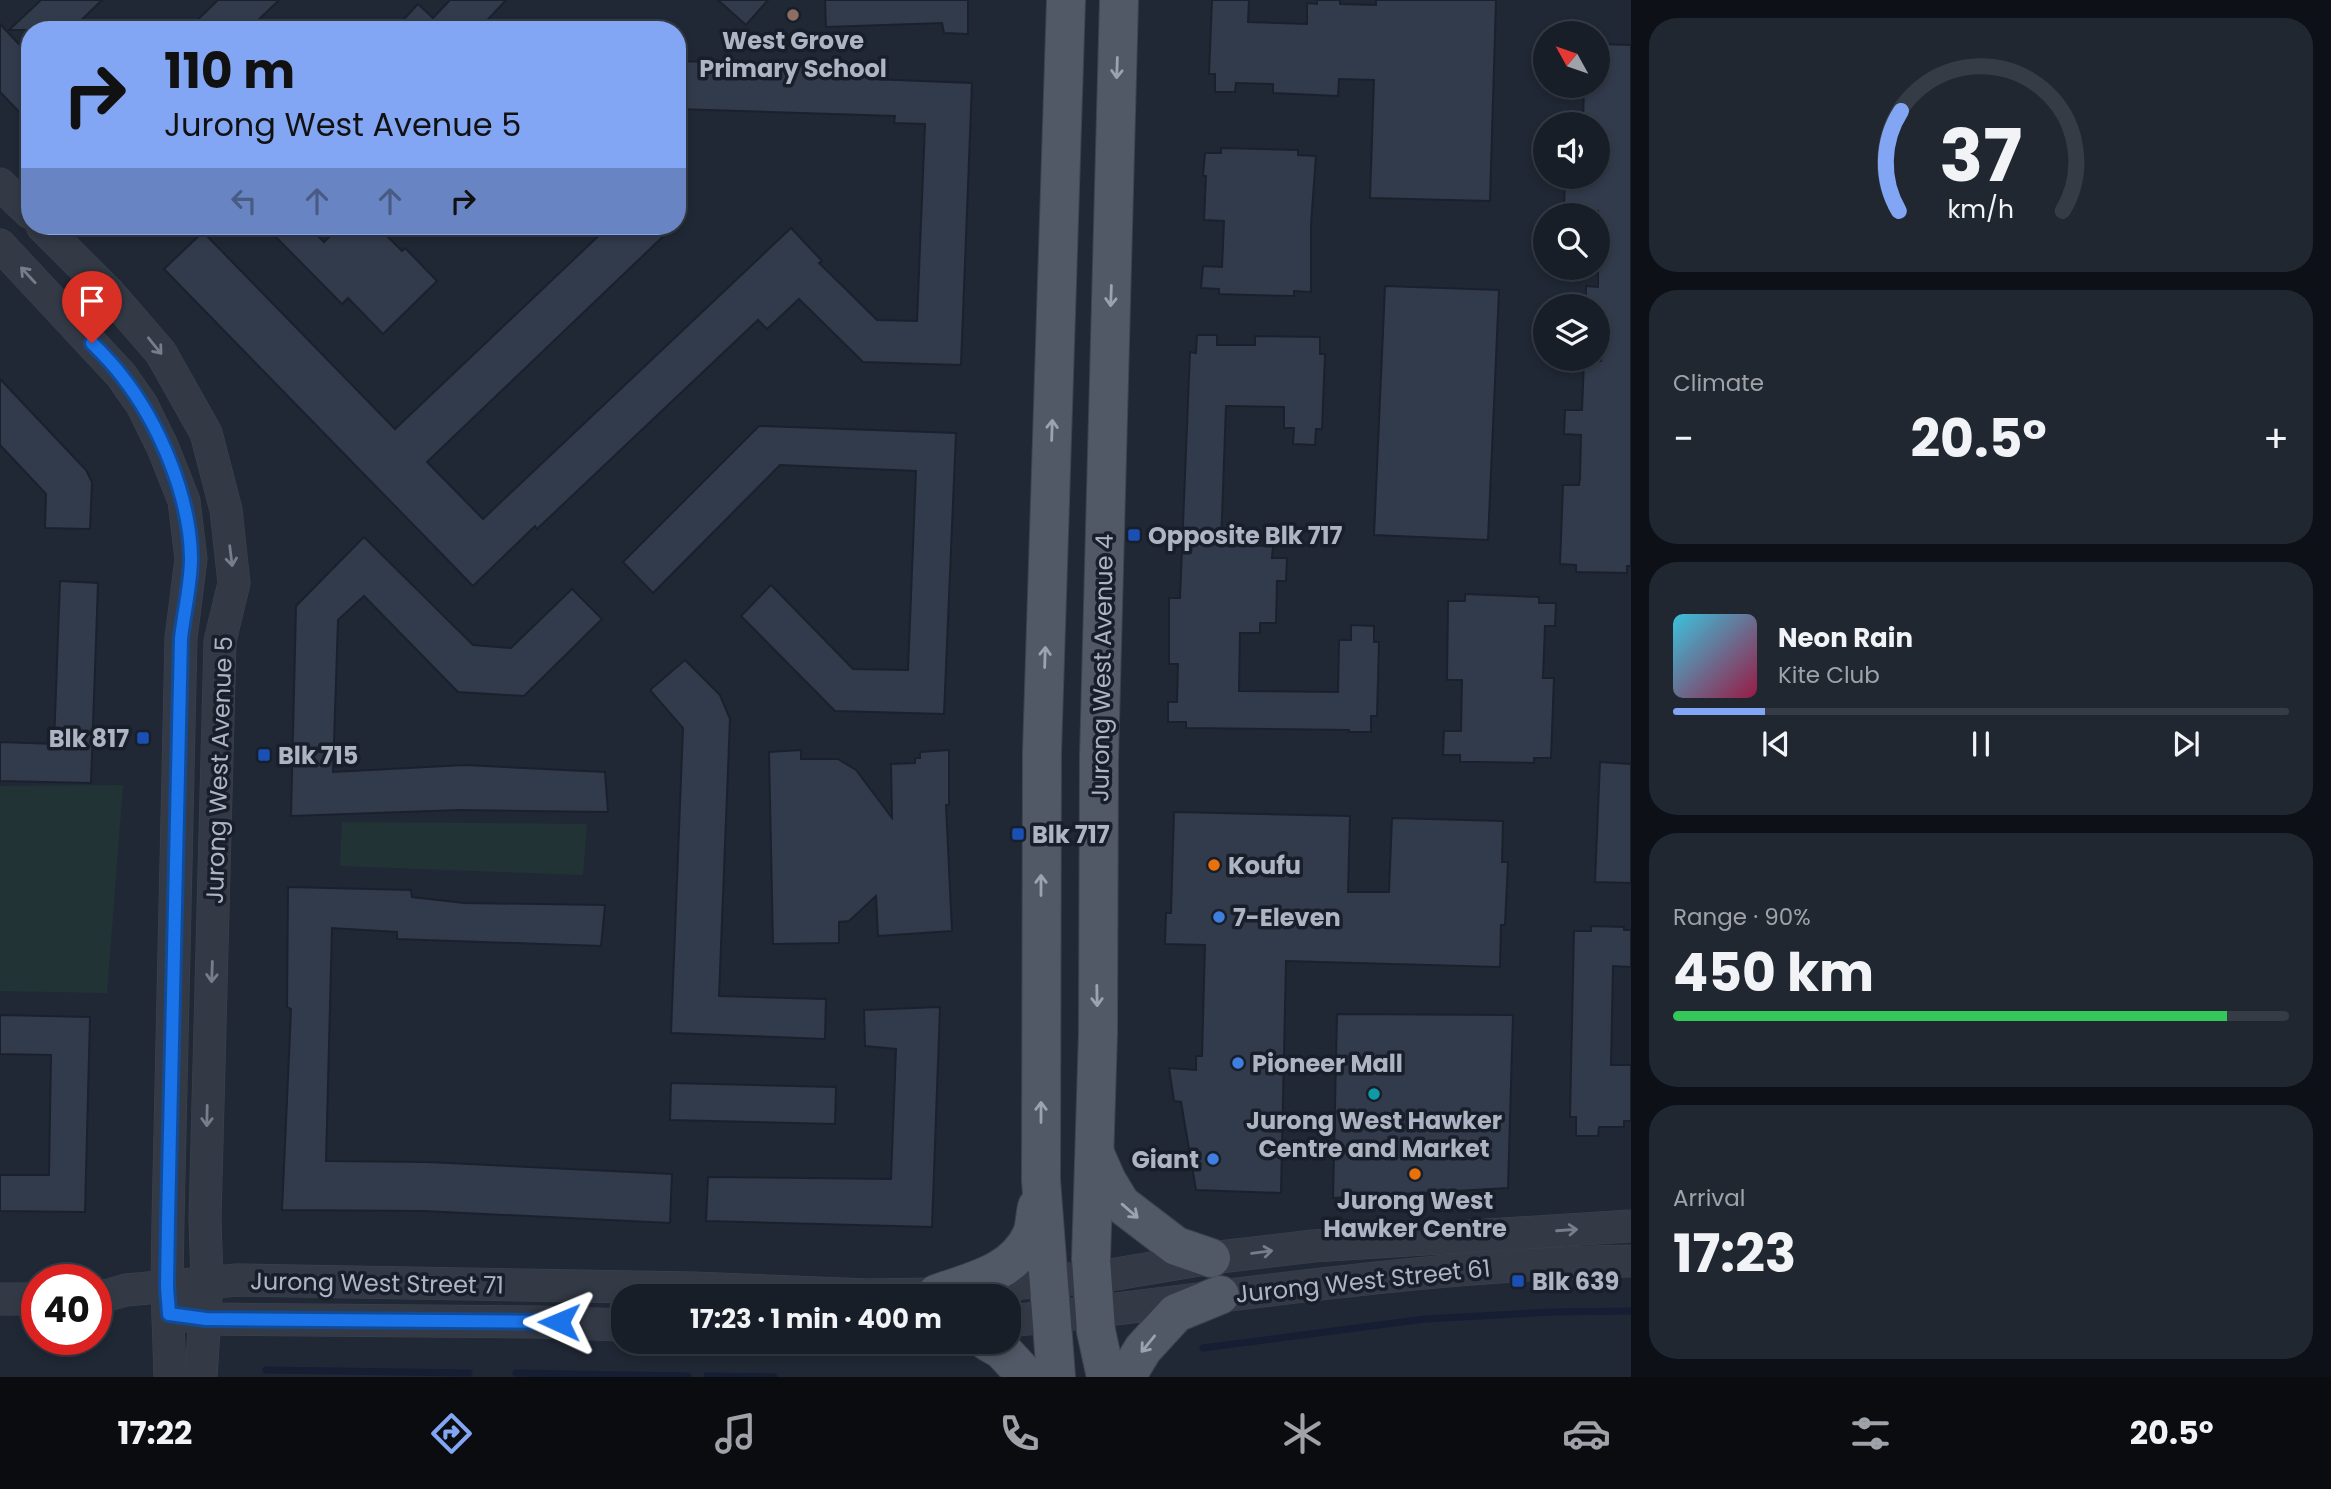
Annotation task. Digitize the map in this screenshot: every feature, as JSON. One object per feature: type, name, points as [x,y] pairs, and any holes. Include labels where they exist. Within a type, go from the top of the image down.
[{"type":"main road","points":[[1056,1377],[1041,1180],[1042,752],[1066,0]]},
{"type":"main road","name":"Jurong West Avenue 4","points":[[1106,1377],[1096,1331],[1093,1294],[1099,758],[1119,0]]},
{"type":"main road","points":[[1095,1154],[1121,1204],[1176,1246],[1211,1258]]},
{"type":"main road","points":[[963,1284],[998,1271],[1017,1257],[1032,1233],[1041,1180]]},
{"type":"main road","points":[[1126,1377],[1143,1349],[1176,1312],[1220,1295]]},
{"type":"main road","points":[[1006,1354],[1027,1377]]},
{"type":"street","points":[[0,184],[21,204]]},
{"type":"street","name":"Jurong West Avenue 5","points":[[51,235],[110,294],[160,353],[206,433],[226,510],[234,583],[220,641],[205,1219],[207,1281],[201,1377]]},
{"type":"street","name":"Jurong West Avenue 5","points":[[0,245],[121,375],[142,405],[163,447],[184,501],[191,559],[181,638],[168,1301],[170,1377]]},
{"type":"street","name":"Jurong West Street 61","points":[[1093,1294],[1211,1258],[1313,1246],[1631,1226]]},
{"type":"street","name":"Jurong West Street 61","points":[[1093,1294],[1220,1295],[1549,1262],[1631,1261]]},
{"type":"street","name":"Jurong West Street 71","points":[[168,1301],[207,1281],[611,1287]]},
{"type":"street","points":[[112,1294],[125,1290],[168,1301]]},
{"type":"street","name":"Jurong West Street 71","points":[[1021,1297],[1049,1298],[1093,1294]]},
{"type":"street","name":"Jurong West Street 71","points":[[1021,1314],[1049,1298]]},
{"type":"street","points":[[0,1299],[21,1299]]},
{"type":"street","name":"Jurong West Street 71","points":[[168,1301],[206,1319],[611,1325]]},
{"type":"shaded area","points":[[123,785],[107,993],[0,991],[0,786]]},
{"type":"shaded area","points":[[342,822],[587,824],[583,875],[340,866]]},
{"type":"building","points":[[41,0],[102,0],[80,21],[21,21],[21,30],[9,30]]},
{"type":"building","points":[[218,0],[279,0],[257,21],[196,21]]},
{"type":"building","points":[[450,0],[506,0],[486,21],[402,21],[418,4],[433,18]]},
{"type":"building","points":[[718,0],[768,0],[746,25]]},
{"type":"building","points":[[825,0],[968,0],[968,34],[944,33],[942,23],[826,27]]},
{"type":"building","points":[[1212,0],[1249,0],[1248,22],[1307,24],[1307,3],[1317,4],[1317,0],[1376,5],[1376,0],[1496,0],[1490,201],[1370,198],[1374,80],[1339,79],[1338,96],[1273,93],[1273,84],[1236,83],[1235,92],[1215,92],[1215,74],[1209,74]]},
{"type":"building","points":[[0,24],[21,46],[21,114],[0,92]]},
{"type":"building","points":[[1610,44],[1631,45],[1631,566],[1627,566],[1627,573],[1576,572],[1576,565],[1560,564],[1563,485],[1579,485],[1580,478],[1581,435],[1564,434],[1565,410],[1582,410],[1584,371],[1610,371],[1610,294],[1586,294],[1586,286],[1598,287],[1598,280],[1610,280],[1610,203],[1564,203],[1565,189],[1610,189],[1610,112],[1583,112],[1584,98],[1610,98]]},
{"type":"building","points":[[686,61],[872,67],[872,79],[972,83],[961,365],[863,362],[799,299],[767,329],[758,320],[473,586],[164,269],[200,235],[206,235],[395,429],[600,235],[665,235],[427,462],[483,519],[791,228],[822,261],[819,263],[877,320],[917,321],[925,124],[894,123],[895,116],[686,109]]},
{"type":"building","points":[[1221,148],[1298,150],[1298,155],[1316,156],[1311,224],[1311,292],[1294,291],[1294,296],[1219,294],[1219,289],[1201,288],[1203,266],[1222,267],[1224,221],[1204,220],[1206,176],[1203,176],[1205,153],[1221,153]]},
{"type":"building","points":[[274,235],[317,235],[324,242],[331,235],[386,235],[402,251],[405,248],[437,281],[383,334],[348,298],[342,304]]},
{"type":"building","points":[[1385,286],[1499,290],[1488,540],[1374,535]]},
{"type":"building","points":[[1197,335],[1217,335],[1217,345],[1255,345],[1255,336],[1320,337],[1320,354],[1325,354],[1322,429],[1316,429],[1315,445],[1293,444],[1294,428],[1284,428],[1284,407],[1226,406],[1221,545],[1273,546],[1272,558],[1287,558],[1286,581],[1277,581],[1276,623],[1260,623],[1260,633],[1240,633],[1239,691],[1338,692],[1339,640],[1351,640],[1351,625],[1374,626],[1374,642],[1379,642],[1377,716],[1371,716],[1371,732],[1186,728],[1186,722],[1168,722],[1168,702],[1177,702],[1178,664],[1169,664],[1169,598],[1180,598],[1190,352],[1196,353]]},
{"type":"building","points":[[0,379],[86,470],[92,482],[90,529],[45,528],[46,494],[0,445]]},
{"type":"building","points":[[759,426],[956,433],[944,714],[835,711],[741,616],[771,585],[853,669],[908,670],[916,471],[780,465],[653,593],[623,562]]},
{"type":"building","points":[[364,537],[473,645],[511,648],[572,589],[602,619],[524,696],[458,692],[364,596],[338,620],[333,772],[465,765],[605,772],[608,812],[459,810],[291,816],[296,606]]},
{"type":"building","points":[[60,581],[98,583],[91,783],[0,781],[0,742],[54,744]]},
{"type":"building","points":[[1465,594],[1539,597],[1539,603],[1556,603],[1555,626],[1545,626],[1543,678],[1554,678],[1551,758],[1534,758],[1534,763],[1460,762],[1460,755],[1443,755],[1444,731],[1461,731],[1462,680],[1447,680],[1448,601],[1465,601]]},
{"type":"building","points":[[685,660],[720,695],[730,719],[719,996],[826,999],[825,1039],[671,1033],[683,728],[650,690]]},
{"type":"building","points":[[801,750],[801,759],[838,759],[856,770],[892,818],[891,764],[915,763],[915,758],[920,758],[920,752],[949,750],[949,805],[946,805],[952,931],[878,936],[876,896],[849,921],[839,922],[839,943],[773,944],[769,752]]},
{"type":"building","points":[[1600,762],[1631,764],[1631,883],[1595,882]]},
{"type":"building","points":[[1174,812],[1350,816],[1348,892],[1389,892],[1392,818],[1503,821],[1502,862],[1508,862],[1505,925],[1501,925],[1500,967],[1286,961],[1281,1193],[1196,1190],[1181,1102],[1174,1101],[1169,1068],[1196,1070],[1196,1056],[1202,1056],[1205,945],[1165,944],[1166,913],[1171,913]]},
{"type":"building","points":[[288,887],[411,890],[412,897],[464,903],[605,905],[601,946],[397,939],[397,932],[332,928],[326,1161],[427,1162],[672,1174],[670,1223],[424,1211],[282,1210],[291,1009],[287,1007]]},
{"type":"building","points":[[1591,926],[1624,927],[1624,930],[1631,930],[1631,967],[1613,966],[1611,1065],[1631,1065],[1631,1121],[1624,1121],[1624,1127],[1599,1127],[1598,1136],[1576,1136],[1576,1117],[1570,1117],[1574,931],[1591,931]]},
{"type":"building","points":[[940,1007],[932,1227],[706,1221],[708,1177],[891,1179],[896,1049],[865,1046],[864,1010]]},
{"type":"building","name":"Jurong West Hawker Centre and Market","points":[[1337,1014],[1513,1015],[1508,1188],[1333,1198]]},
{"type":"building","points":[[0,1015],[90,1017],[85,1212],[0,1211],[0,1175],[49,1175],[51,1055],[0,1054]]},
{"type":"building","points":[[671,1083],[836,1087],[835,1124],[670,1120]]},
{"type":"waterway","points":[[1203,1348],[1425,1319],[1631,1311]]},
{"type":"waterway","points":[[266,1370],[469,1373]]},
{"type":"waterway","points":[[516,1373],[688,1376]]},
{"type":"waterway","points":[[707,1376],[774,1377]]},
{"type":"place","name":"West Grove Primary School","points":[[793,15]]},
{"type":"place","name":"Opposite Blk 717","points":[[1134,535]]},
{"type":"place","name":"Blk 817","points":[[143,738]]},
{"type":"place","name":"Blk 715","points":[[264,755]]},
{"type":"place","name":"Blk 717","points":[[1018,834]]},
{"type":"place","name":"Koufu","points":[[1214,865]]},
{"type":"place","name":"7-Eleven","points":[[1219,917]]},
{"type":"place","name":"Pioneer Mall","points":[[1238,1063]]},
{"type":"place","name":"Jurong West Hawker Centre and Market","points":[[1374,1094]]},
{"type":"place","name":"Giant","points":[[1213,1159]]},
{"type":"place","name":"Jurong West Hawker Centre","points":[[1415,1174]]},
{"type":"place","name":"Blk 639","points":[[1518,1281]]},
{"type":"route","points":[[92,343],[121,375],[142,405],[163,447],[184,501],[191,559],[181,638],[168,1221],[169,1314],[206,1319],[559,1322]]}]
